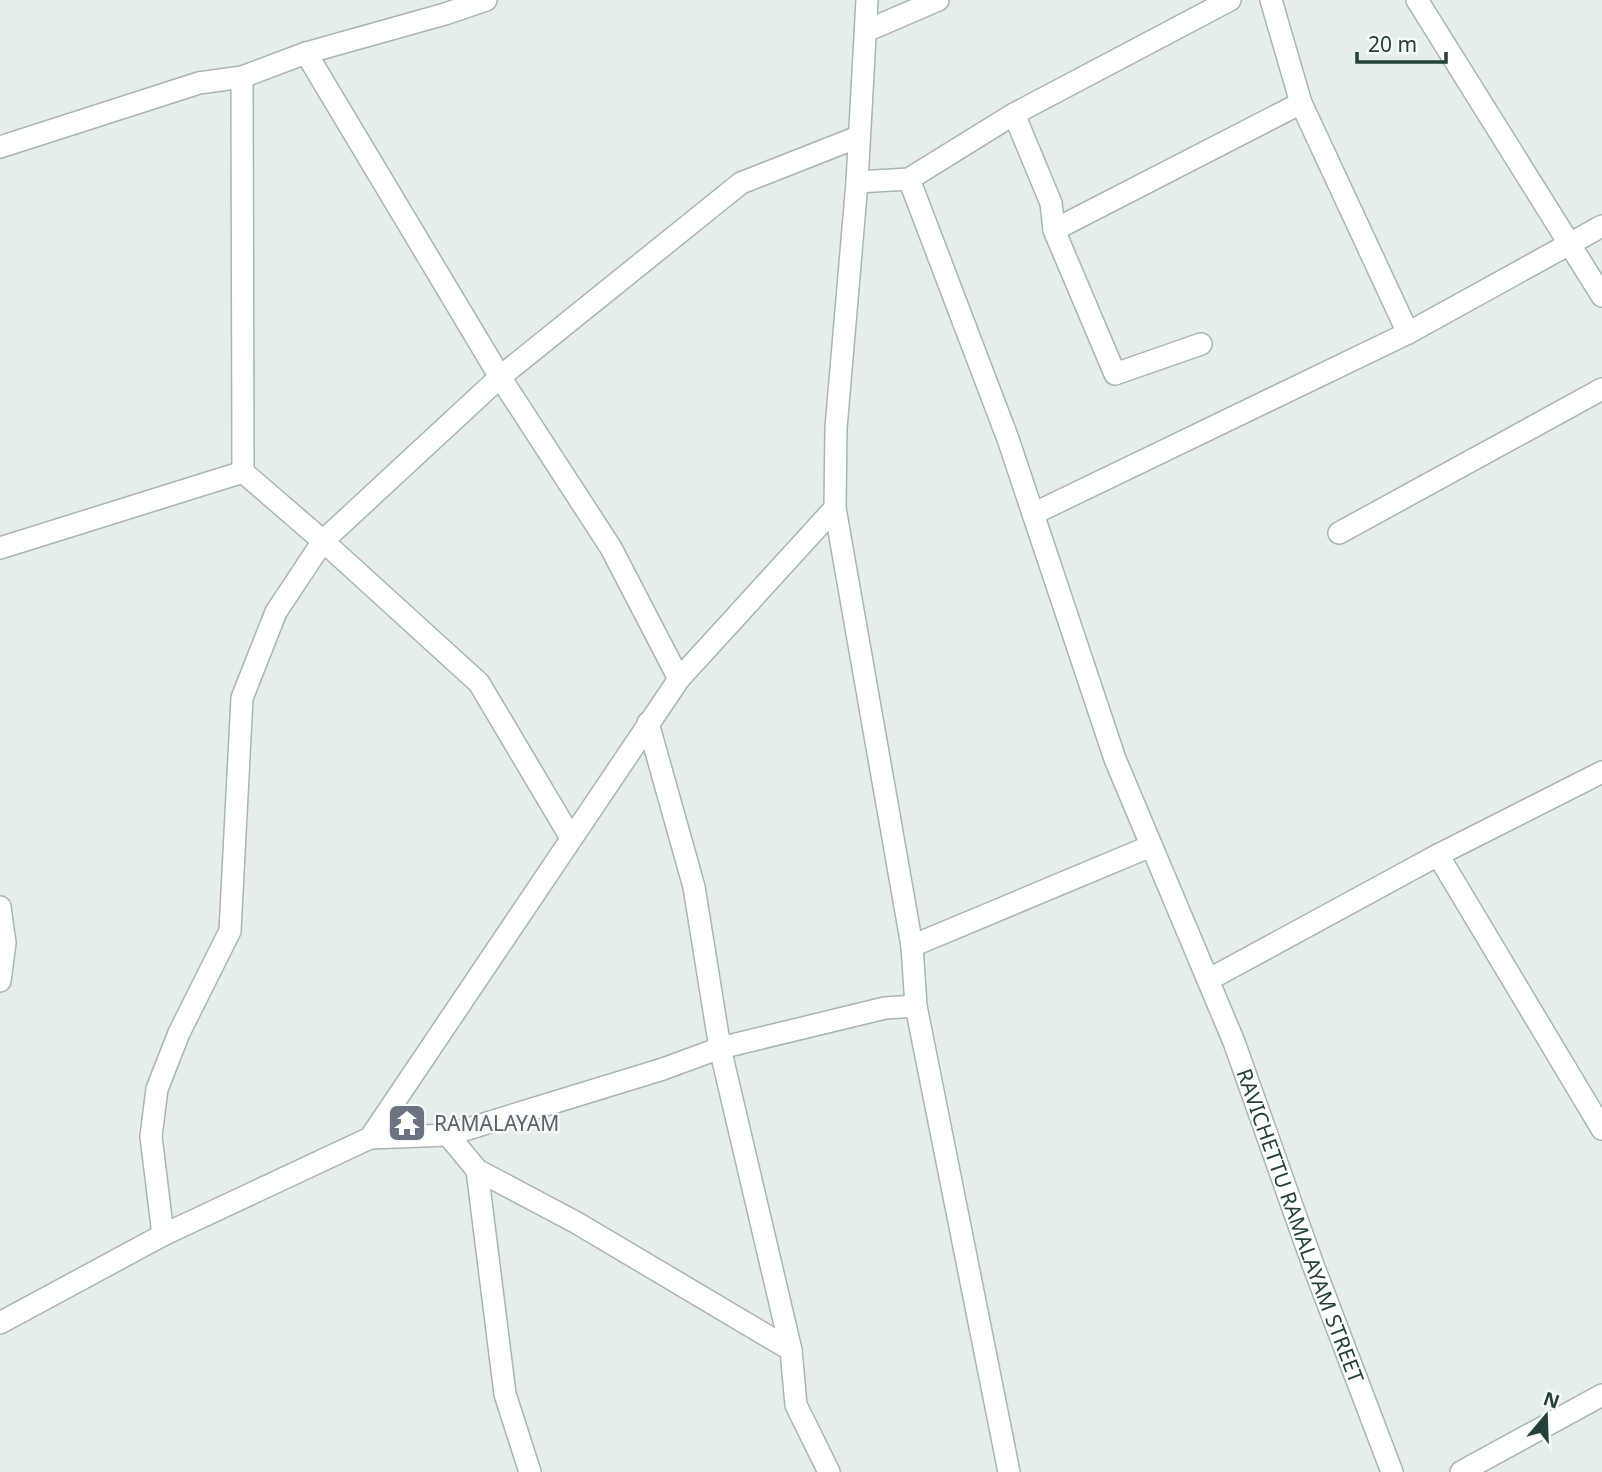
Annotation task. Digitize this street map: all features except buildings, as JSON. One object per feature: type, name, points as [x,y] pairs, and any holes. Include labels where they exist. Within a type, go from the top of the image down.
[{"type":"street","points":[[0,147],[199,83],[242,77],[306,53],[486,0]]},
{"type":"street","points":[[867,0],[857,182],[836,428],[835,508],[912,946],[916,1006],[1009,1472]]},
{"type":"street","points":[[866,31],[938,0]]},
{"type":"street","points":[[857,182],[909,179],[1014,114],[1230,0]]},
{"type":"street","points":[[1271,0],[1301,103],[1408,333]]},
{"type":"street","points":[[1417,0],[1602,296]]},
{"type":"street","points":[[306,53],[500,377],[611,548],[679,680]]},
{"type":"street","points":[[242,77],[243,472],[479,683],[571,838]]},
{"type":"street","points":[[1054,230],[1301,103]]},
{"type":"street","points":[[1014,114],[1051,203],[1054,230],[1115,374],[1201,344]]},
{"type":"street","points":[[163,1235],[150,1136],[157,1089],[178,1033],[230,931],[242,698],[276,612],[323,541],[500,377],[741,183],[858,137]]},
{"type":"street","name":"RAVICHETTU RAMALAYAM STREET","points":[[909,179],[1008,439],[1115,760],[1234,1042],[1317,1275],[1392,1472]]},
{"type":"street","points":[[1032,514],[1408,333],[1602,226]]},
{"type":"street","points":[[1339,533],[1602,389]]},
{"type":"street","points":[[0,548],[243,472]]},
{"type":"street","points":[[370,1138],[679,680],[835,508]]},
{"type":"street","points":[[648,723],[694,887],[720,1048],[791,1350],[796,1405],[829,1472]]},
{"type":"street","points":[[1208,979],[1438,855],[1602,772]]},
{"type":"street","points":[[912,946],[1151,846]]},
{"type":"street","points":[[1438,855],[1602,1129]]},
{"type":"street","points":[[0,907],[5,943],[0,981]]},
{"type":"street","points":[[0,1323],[163,1235],[370,1138],[448,1135],[663,1069],[720,1048],[885,1008],[916,1006]]},
{"type":"street","points":[[448,1135],[477,1170],[577,1223],[791,1350]]},
{"type":"street","points":[[477,1170],[505,1394],[530,1472]]},
{"type":"street","points":[[1461,1472],[1602,1395]]},
{"type":"place","name":"RAMALAYAM","points":[[407,1123]]}]
